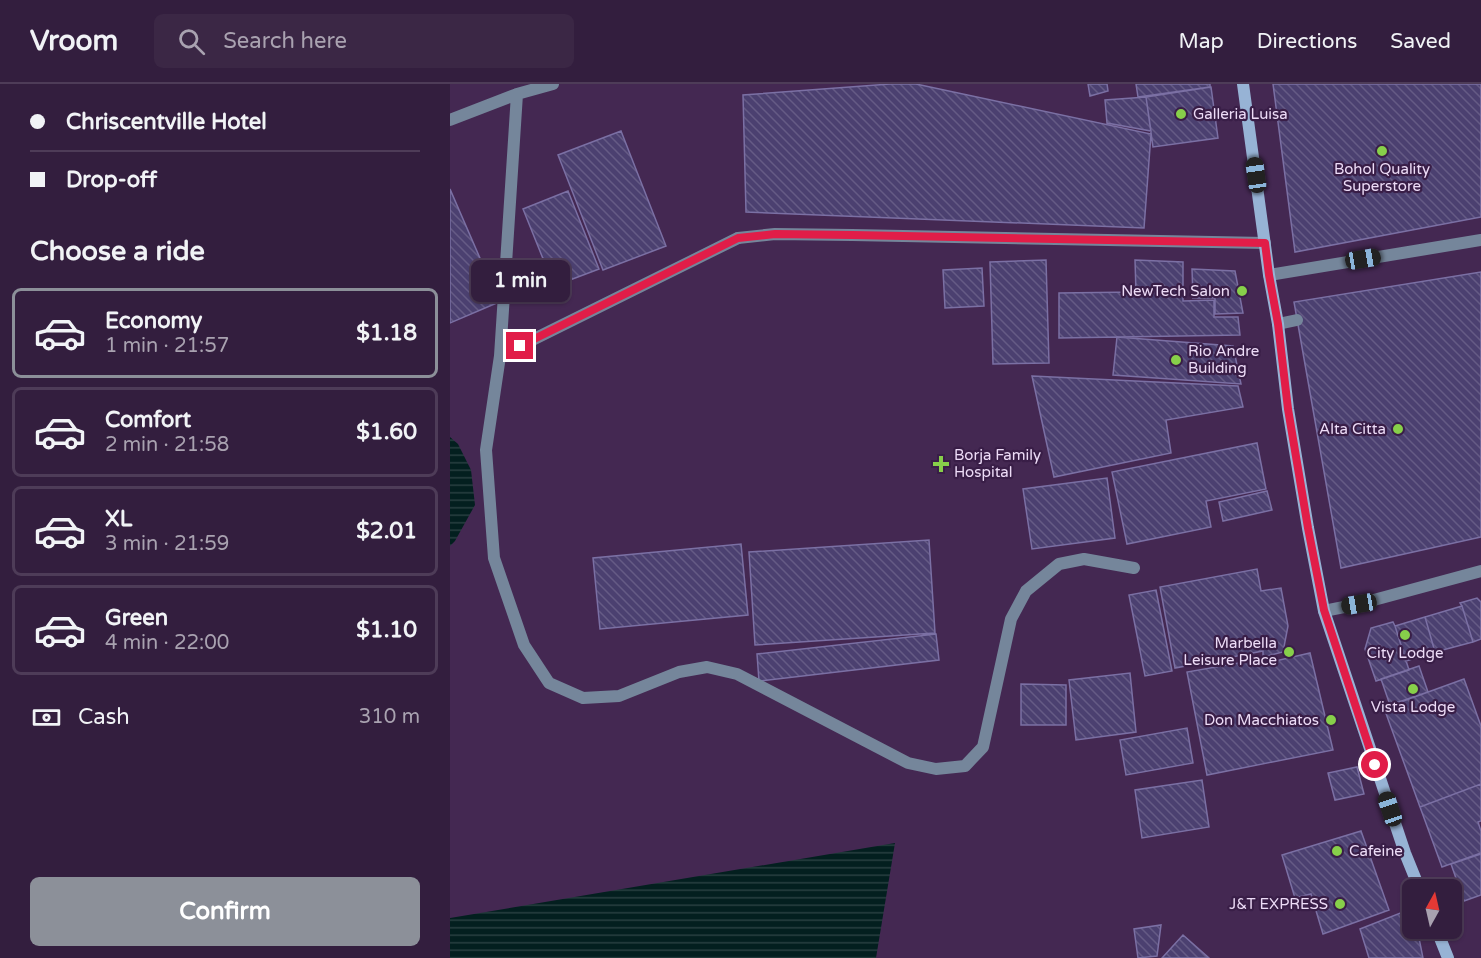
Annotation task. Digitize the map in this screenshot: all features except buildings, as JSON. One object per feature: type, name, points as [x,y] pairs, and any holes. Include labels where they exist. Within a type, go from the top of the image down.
[{"type":"main road","points":[[1243,84],[1288,409],[1324,610],[1416,879]]},
{"type":"main road","points":[[1440,939],[1448,958]]},
{"type":"street","points":[[450,120],[517,94],[553,84]]},
{"type":"street","points":[[517,94],[500,356],[486,450],[494,558],[524,645],[549,683],[583,698],[619,696],[679,672],[707,667],[737,674],[908,763],[936,769],[965,766],[982,747],[1011,619],[1026,591],[1059,564],[1084,559],[1134,568]]},
{"type":"street","points":[[500,356],[738,238],[775,234],[1265,243]]},
{"type":"street","points":[[1269,275],[1481,240]]},
{"type":"street","points":[[1278,324],[1297,320]]},
{"type":"street","points":[[1324,610],[1359,604],[1481,571]]},
{"type":"shaded area","points":[[450,437],[458,444],[471,470],[475,505],[450,546]]},
{"type":"shaded area","points":[[895,843],[876,958],[450,958],[450,918]]},
{"type":"place","name":"Galleria Luisa","points":[[1181,114]]},
{"type":"place","name":"Bohol Quality Superstore","points":[[1382,151]]},
{"type":"place","name":"NewTech Salon","points":[[1242,291]]},
{"type":"place","name":"Rio Andre Building","points":[[1176,360]]},
{"type":"place","name":"Alta Citta","points":[[1398,429]]},
{"type":"place","name":"Borja Family Hospital","points":[[941,464]]},
{"type":"place","name":"City Lodge","points":[[1405,635]]},
{"type":"place","name":"Marbella Leisure Place","points":[[1289,652]]},
{"type":"place","name":"Vista Lodge","points":[[1413,689]]},
{"type":"place","name":"Don Macchiatos","points":[[1331,720]]},
{"type":"place","name":"Cafeine","points":[[1337,851]]},
{"type":"place","name":"J&T EXPRESS","points":[[1340,904]]},
{"type":"route","points":[[520,346],[738,238],[775,234],[1265,243],[1288,409],[1324,610],[1375,765]]}]
